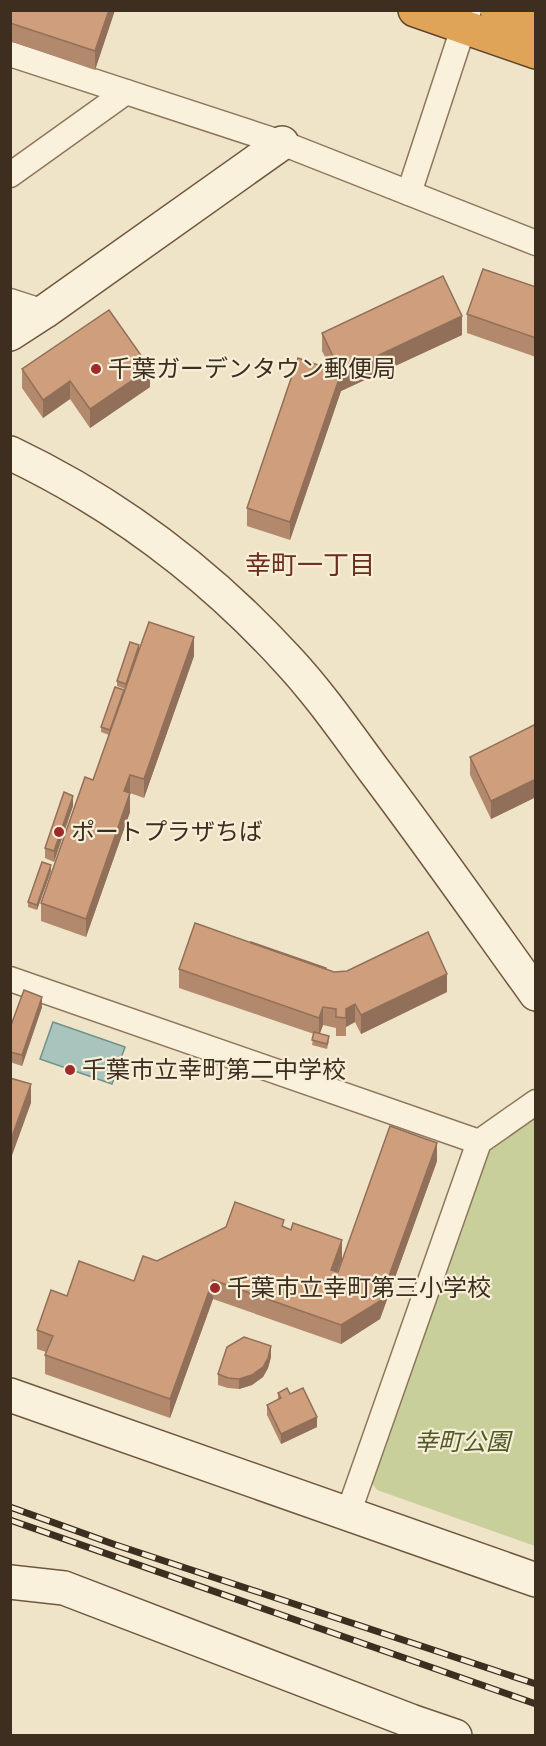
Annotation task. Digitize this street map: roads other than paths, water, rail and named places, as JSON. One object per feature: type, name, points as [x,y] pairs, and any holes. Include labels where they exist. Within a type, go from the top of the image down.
[{"type":"highway","points":[[415,10],[466,19],[536,52]]},
{"type":"highway","points":[[497,10],[536,24]]},
{"type":"street","points":[[409,193],[466,19]]},
{"type":"street","points":[[10,54],[282,143],[536,243]]},
{"type":"street","points":[[11,173],[126,92]]},
{"type":"street","points":[[10,334],[282,143]]},
{"type":"street","points":[[10,301],[44,312]]},
{"type":"street","points":[[10,453],[55,475],[164,545],[225,598],[287,658],[336,718],[536,994]]},
{"type":"street","points":[[10,979],[479,1143]]},
{"type":"street","points":[[348,1514],[479,1143],[536,1102]]},
{"type":"street","points":[[10,1395],[536,1580]]},
{"type":"street","points":[[10,1582],[64,1588],[409,1728],[454,1736]]},
{"type":"water","points":[[53,1022],[125,1047],[112,1084],[40,1059]]},
{"type":"railway","points":[[10,1507],[116,1545],[536,1684]]},
{"type":"railway","points":[[10,1520],[536,1704]]},
{"type":"place","name":"千葉ガーデンタウン郵便局","points":[[96,369]]},
{"type":"place","name":"ポートプラザちば","points":[[59,832]]},
{"type":"place","name":"千葉市立幸町第二中学校","points":[[70,1070]]},
{"type":"place","name":"千葉市立幸町第三小学校","points":[[215,1288]]},
{"type":"district","name":"幸町一丁目","points":[[310,565]]},
{"type":"park label","name":"幸町公園","points":[[462,1442]]}]
